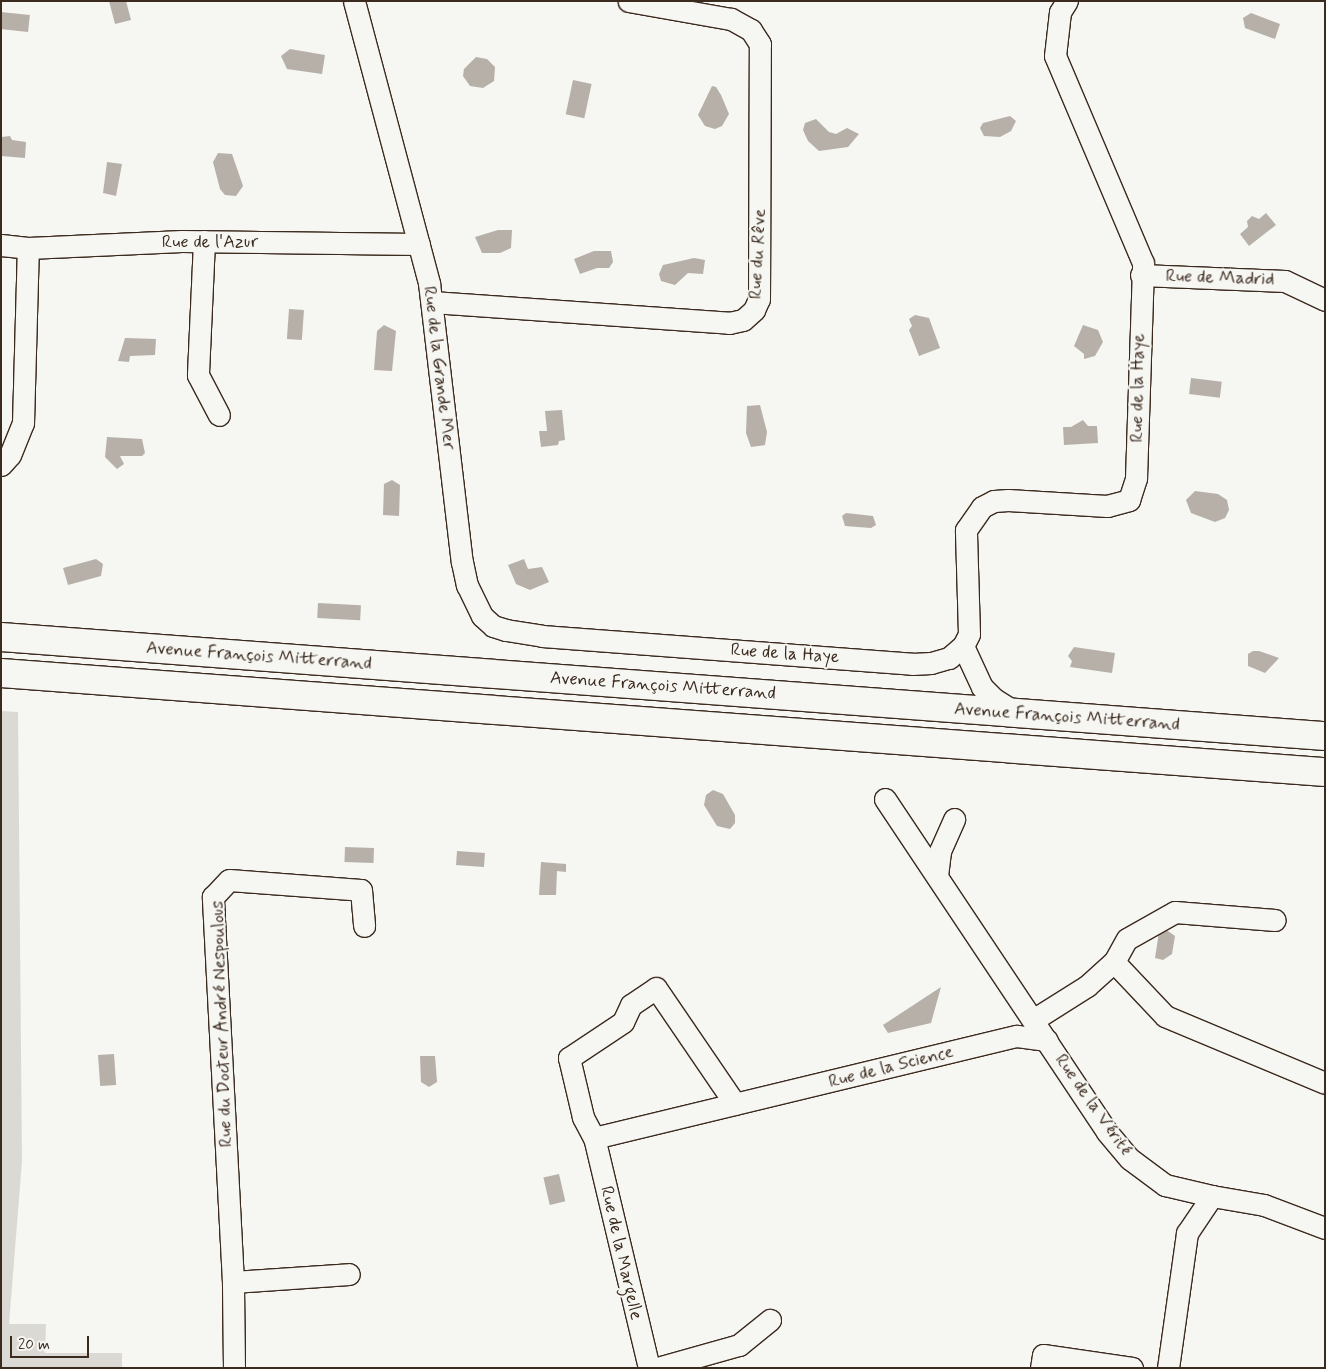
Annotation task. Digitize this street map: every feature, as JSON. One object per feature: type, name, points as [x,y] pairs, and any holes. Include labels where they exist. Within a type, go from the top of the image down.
[{"type":"main road","name":"Avenue François Mitterrand","points":[[1,637],[1325,736]]},
{"type":"main road","name":"Avenue François Mitterrand","points":[[1,673],[1325,772]]},
{"type":"street","name":"Rue de la Grande Mer","points":[[354,1],[419,244],[432,302],[462,562],[473,601],[493,626],[506,630],[601,641]]},
{"type":"street","name":"Rue du Rêve","points":[[432,302],[729,323],[743,320],[754,310],[759,299],[760,44],[751,30],[731,19],[629,1]]},
{"type":"street","name":"Rue de la Haye","points":[[601,641],[912,664],[949,658],[963,646],[970,620],[966,530],[982,507],[994,501],[1008,500],[1107,506],[1129,500],[1136,478],[1141,275],[1143,263],[1055,56],[1060,12],[1068,1]]},
{"type":"street","name":"Rue de l'Azur","points":[[1,246],[28,248],[204,242],[419,244]]},
{"type":"street","points":[[204,242],[198,375],[219,415]]},
{"type":"street","points":[[1,465],[10,455],[23,423],[28,248]]},
{"type":"street","name":"Rue de Madrid","points":[[1141,275],[1285,281],[1325,300]]},
{"type":"street","points":[[963,646],[982,687],[994,699],[1017,713]]},
{"type":"street","name":"Rue de la Vérité","points":[[885,799],[1107,1132],[1130,1159],[1165,1185],[1264,1205],[1325,1228]]},
{"type":"street","points":[[937,876],[940,851],[954,820]]},
{"type":"street","name":"Rue du Docteur André Nespoulous","points":[[234,1368],[233,1282],[213,897],[230,880],[361,890],[364,926]]},
{"type":"street","points":[[1033,1020],[1087,986],[1114,962],[1127,939],[1175,912],[1275,920]]},
{"type":"street","points":[[1114,962],[1165,1016],[1325,1083]]},
{"type":"street","points":[[594,1138],[583,1117],[570,1058],[624,1022],[631,1004],[656,988],[735,1104]]},
{"type":"street","name":"Rue de la Science","points":[[594,1138],[1017,1036],[1047,1040]]},
{"type":"street","name":"Rue de la Margelle","points":[[594,1138],[648,1368]]},
{"type":"street","points":[[1168,1368],[1187,1233],[1212,1196]]},
{"type":"street","points":[[233,1282],[350,1274]]},
{"type":"street","points":[[657,1368],[739,1345],[770,1320]]},
{"type":"street","points":[[1041,1368],[1043,1355],[1132,1368]]},
{"type":"shaded area","points":[[109,1],[126,1],[131,20],[115,24]]},
{"type":"shaded area","points":[[1,12],[30,15],[28,32],[1,29]]},
{"type":"shaded area","points":[[1251,13],[1280,24],[1275,39],[1245,28],[1243,18]]},
{"type":"shaded area","points":[[290,49],[325,55],[322,74],[287,69],[281,56]]},
{"type":"shaded area","points":[[476,57],[487,59],[495,67],[494,81],[483,88],[470,86],[463,76],[464,69]]},
{"type":"shaded area","points":[[573,80],[592,84],[584,118],[566,114]]},
{"type":"shaded area","points":[[712,86],[716,87],[721,95],[729,114],[722,126],[715,129],[705,126],[698,115]]},
{"type":"shaded area","points":[[1010,116],[1016,121],[1011,131],[1000,137],[984,136],[980,128],[983,123]]},
{"type":"shaded area","points":[[816,119],[829,132],[836,134],[847,128],[859,134],[848,147],[819,151],[808,141],[803,130],[805,123]]},
{"type":"shaded area","points":[[10,136],[12,140],[26,142],[25,158],[1,156],[2,137]]},
{"type":"shaded area","points":[[218,153],[232,154],[243,186],[236,196],[225,195],[220,189],[213,162]]},
{"type":"shaded area","points":[[107,162],[122,164],[116,196],[103,193]]},
{"type":"shaded area","points":[[1266,213],[1276,225],[1249,246],[1240,234],[1248,227],[1247,221],[1252,216],[1259,219]]},
{"type":"shaded area","points":[[498,230],[512,230],[511,248],[500,253],[482,253],[475,237]]},
{"type":"shaded area","points":[[594,251],[611,251],[613,262],[609,268],[597,268],[580,274],[574,259]]},
{"type":"shaded area","points":[[694,258],[705,260],[703,274],[688,273],[675,285],[661,281],[659,274],[663,265]]},
{"type":"shaded area","points":[[289,309],[304,310],[302,340],[287,339]]},
{"type":"shaded area","points":[[915,315],[929,318],[940,348],[919,356],[909,330],[912,326],[909,319]]},
{"type":"shaded area","points":[[384,325],[396,331],[392,371],[374,370],[377,331]]},
{"type":"shaded area","points":[[1083,325],[1098,330],[1103,342],[1095,356],[1084,359],[1084,354],[1074,346]]},
{"type":"shaded area","points":[[125,338],[156,339],[155,355],[130,356],[129,362],[118,361]]},
{"type":"shaded area","points":[[1191,378],[1222,382],[1220,398],[1189,394]]},
{"type":"shaded area","points":[[760,405],[767,432],[765,445],[751,447],[746,433],[747,406]]},
{"type":"shaded area","points":[[562,410],[565,440],[559,441],[558,445],[541,447],[539,431],[547,431],[545,411]]},
{"type":"shaded area","points":[[1083,420],[1088,426],[1097,426],[1098,443],[1064,445],[1063,427],[1071,427]]},
{"type":"shaded area","points":[[107,437],[142,439],[145,453],[142,456],[120,456],[124,464],[117,469],[105,457]]},
{"type":"shaded area","points":[[392,480],[400,485],[399,516],[383,515],[384,484]]},
{"type":"shaded area","points":[[1195,491],[1218,494],[1227,500],[1229,510],[1225,518],[1215,522],[1191,513],[1186,500]]},
{"type":"shaded area","points":[[846,513],[873,516],[876,525],[871,528],[845,526],[842,516]]},
{"type":"shaded area","points":[[96,559],[103,564],[101,576],[68,585],[63,568]]},
{"type":"shaded area","points":[[524,559],[528,569],[542,567],[549,582],[530,590],[516,584],[508,565]]},
{"type":"shaded area","points":[[318,603],[361,605],[360,620],[317,618]]},
{"type":"shaded area","points":[[1074,647],[1115,653],[1112,673],[1070,667],[1072,661],[1068,656]]},
{"type":"shaded area","points":[[1253,651],[1259,651],[1279,658],[1265,673],[1248,666],[1248,654]]},
{"type":"shaded area","points":[[1,711],[18,712],[22,1161],[9,1324],[46,1324],[45,1353],[122,1353],[122,1368],[1,1368]]},
{"type":"shaded area","points":[[713,790],[723,794],[735,815],[735,823],[730,829],[717,826],[704,805],[706,795]]},
{"type":"shaded area","points":[[345,847],[374,848],[373,863],[344,862]]},
{"type":"shaded area","points":[[457,851],[485,853],[484,867],[456,865]]},
{"type":"shaded area","points":[[541,862],[566,864],[566,872],[557,871],[556,895],[539,895]]},
{"type":"shaded area","points":[[1168,931],[1175,936],[1172,954],[1163,960],[1155,958],[1159,932]]},
{"type":"shaded area","points":[[941,987],[931,1023],[888,1033],[883,1025]]},
{"type":"shaded area","points":[[114,1054],[116,1085],[100,1086],[98,1055]]},
{"type":"shaded area","points":[[420,1056],[435,1056],[437,1082],[429,1087],[421,1082]]},
{"type":"shaded area","points":[[559,1174],[565,1201],[550,1205],[543,1178]]}]
